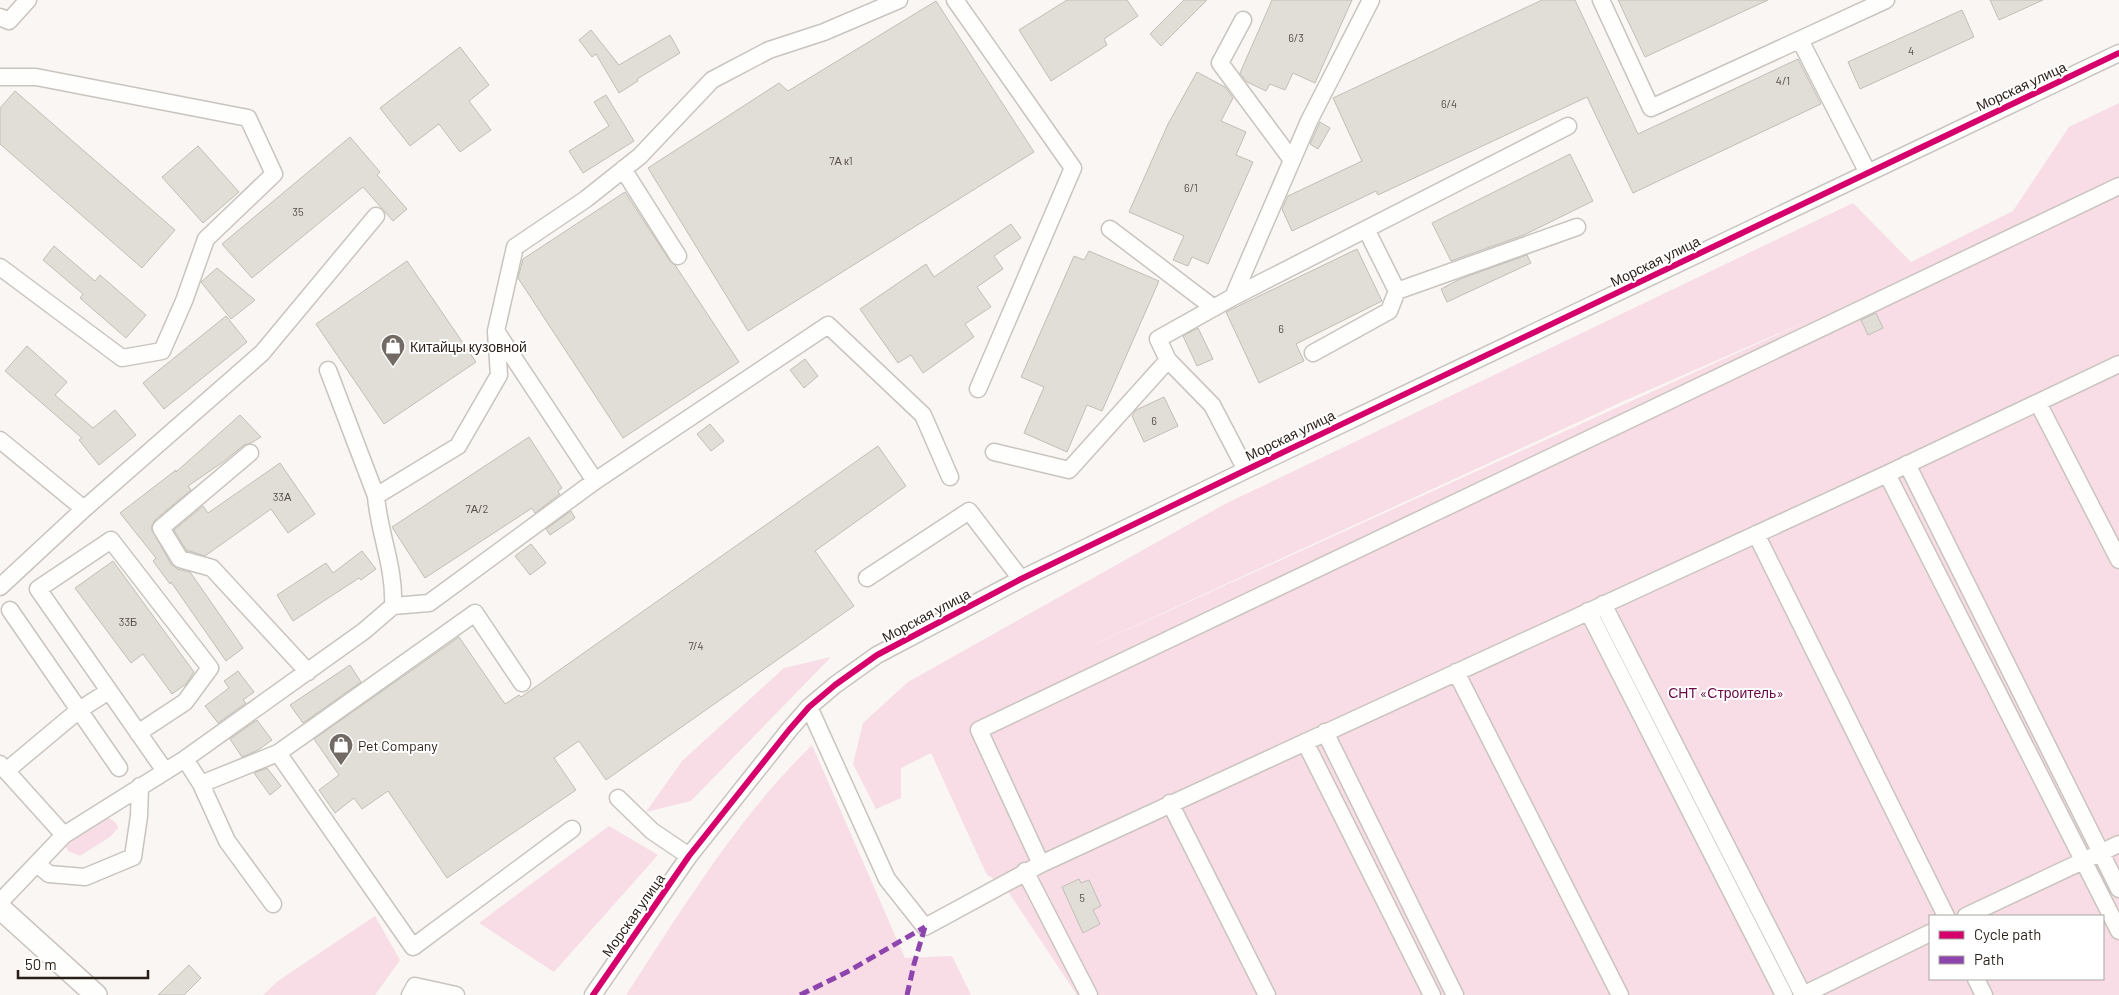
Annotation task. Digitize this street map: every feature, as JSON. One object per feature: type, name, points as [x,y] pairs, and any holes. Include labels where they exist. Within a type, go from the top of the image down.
[{"type":"main road","points":[[0,908],[96,995]]},
{"type":"street","points":[[0,17],[10,22],[28,0]]},
{"type":"street","points":[[376,496],[458,446],[499,376],[496,331],[515,247],[586,199],[640,156],[712,80],[769,50],[824,32],[899,0]]},
{"type":"street","points":[[955,0],[1073,168],[978,390]]},
{"type":"street","points":[[1233,297],[1309,121],[1371,0]]},
{"type":"street","points":[[1601,0],[1652,108],[1886,0]]},
{"type":"street","points":[[1243,20],[1220,63],[1292,160]]},
{"type":"street","points":[[1800,40],[1868,173]]},
{"type":"street","name":"Морская улица","points":[[593,995],[689,856],[809,707],[835,685],[877,655],[1021,579],[2119,53]]},
{"type":"street","points":[[0,77],[36,77],[248,118],[274,174],[206,239],[184,301],[162,350],[122,358],[0,267]]},
{"type":"street","points":[[1246,470],[1212,405],[1168,360],[1158,339],[1233,297],[1568,126]]},
{"type":"street","points":[[623,169],[678,256]]},
{"type":"street","points":[[1041,864],[979,730],[2119,186]]},
{"type":"street","points":[[0,587],[84,509],[262,353],[376,216]]},
{"type":"street","points":[[1397,291],[1577,227]]},
{"type":"street","points":[[1110,229],[1214,308]]},
{"type":"street","points":[[1313,353],[1389,311],[1397,291],[1366,229]]},
{"type":"street","points":[[0,902],[64,835],[185,759],[364,631],[393,606],[429,602],[595,481],[828,325],[923,415],[950,477]]},
{"type":"street","points":[[496,331],[595,481]]},
{"type":"street","points":[[994,452],[1069,470],[1168,360]]},
{"type":"street","points":[[809,707],[887,879],[925,928],[1025,871],[1887,474],[2119,364]]},
{"type":"street","points":[[328,370],[376,496],[377,514],[394,584],[393,606]]},
{"type":"street","points":[[2038,403],[2119,560]]},
{"type":"street","points":[[0,440],[84,509]]},
{"type":"street","points":[[250,453],[161,528],[180,559],[212,568],[308,672]]},
{"type":"street","points":[[1907,464],[2119,889]]},
{"type":"street","points":[[1887,474],[2119,931]]},
{"type":"street","points":[[867,578],[969,511],[1021,579]]},
{"type":"street","points":[[1756,534],[1946,915]]},
{"type":"street","points":[[138,733],[185,702],[210,668],[111,540],[38,589],[138,733],[165,771]]},
{"type":"street","points":[[1603,604],[1803,995],[1929,933]]},
{"type":"street","points":[[10,610],[119,768]]},
{"type":"street","points":[[1588,611],[1784,995]]},
{"type":"street","points":[[201,784],[278,753],[475,613],[522,683]]},
{"type":"street","points":[[1456,672],[1620,995]]},
{"type":"street","points":[[64,835],[3,767],[79,710],[109,691]]},
{"type":"street","points":[[1324,732],[1455,995]]},
{"type":"street","points":[[1305,742],[1432,995]]},
{"type":"street","points":[[278,753],[413,948],[572,829]]},
{"type":"street","points":[[185,759],[201,784],[227,840],[273,904]]},
{"type":"street","points":[[37,864],[49,874],[85,877],[133,857],[139,816],[140,786]]},
{"type":"street","points":[[618,798],[652,831],[689,856]]},
{"type":"street","points":[[1170,803],[1267,995]]},
{"type":"street","points":[[1968,915],[2119,844]]},
{"type":"street","points":[[1025,871],[1089,995]]},
{"type":"street","points":[[1976,980],[1984,995]]},
{"type":"street","points":[[410,995],[415,986],[456,995]]},
{"type":"green space","name":"СНТ «Строитель»","points":[[2119,103],[2119,995],[1077,995],[1003,884],[987,875],[931,753],[901,768],[901,798],[876,809],[853,764],[863,723],[908,682],[1225,504],[1853,203],[1911,262],[2013,211],[2069,127]],"holes":[[[1814,318],[1065,658],[1624,401]]]},
{"type":"green space","points":[[831,657],[691,801],[646,812],[682,761],[784,668]]},
{"type":"green space","points":[[812,745],[905,958],[952,956],[971,995],[626,995],[690,897],[735,833],[785,773]]},
{"type":"green space","points":[[105,817],[113,821],[118,828],[110,837],[80,856],[68,851],[65,845]]},
{"type":"green space","points":[[609,826],[658,855],[554,972],[479,923]]},
{"type":"green space","points":[[375,916],[400,960],[375,995],[263,995],[278,981]]},
{"type":"building","points":[[1067,0],[1127,0],[1138,16],[1104,39],[1107,45],[1051,81],[1019,30]]},
{"type":"building","points":[[1184,0],[1207,0],[1161,46],[1150,34]]},
{"type":"building","points":[[1272,0],[1352,0],[1315,83],[1293,73],[1285,90],[1270,84],[1266,91],[1247,82],[1240,73]]},
{"type":"building","points":[[1542,0],[1575,0],[1638,134],[1798,59],[1821,104],[1633,193],[1587,97],[1378,195],[1376,191],[1292,231],[1282,209],[1288,196],[1362,161],[1333,98]]},
{"type":"building","points":[[1618,0],[1768,0],[1645,57]]},
{"type":"building","points":[[1990,0],[2043,0],[1999,20]]},
{"type":"building","points":[[936,1],[1034,152],[748,331],[648,168],[779,83],[788,91]]},
{"type":"building","points":[[1962,10],[1974,37],[1860,89],[1848,62]]},
{"type":"building","points":[[591,30],[619,65],[670,35],[680,53],[637,79],[638,81],[619,93],[596,54],[592,57],[579,40]]},
{"type":"building","points":[[460,47],[489,85],[469,101],[491,130],[460,152],[439,124],[410,146],[380,108]]},
{"type":"building","points":[[1197,72],[1225,87],[1233,98],[1221,121],[1246,132],[1236,155],[1253,162],[1208,264],[1192,257],[1188,266],[1173,260],[1184,236],[1129,212],[1168,124]]},
{"type":"building","points":[[15,91],[175,230],[142,268],[0,144],[0,108]]},
{"type":"building","points":[[606,95],[634,141],[583,173],[569,151],[609,126],[594,102]]},
{"type":"building","points":[[1320,122],[1330,128],[1318,149],[1310,144]]},
{"type":"building","points":[[350,137],[380,172],[377,175],[407,209],[393,221],[363,187],[252,278],[222,244]]},
{"type":"building","points":[[198,146],[239,192],[203,223],[162,177]]},
{"type":"building","points":[[1570,154],[1593,201],[1524,235],[1451,261],[1432,223]]},
{"type":"building","points":[[625,192],[739,362],[623,438],[518,278],[523,259]]},
{"type":"building","points":[[1011,224],[1021,238],[994,256],[1003,269],[977,287],[991,307],[965,324],[974,337],[923,373],[911,355],[898,363],[860,309],[926,264],[934,277]]},
{"type":"building","points":[[54,246],[95,281],[100,275],[146,315],[126,338],[80,298],[83,294],[43,260]]},
{"type":"building","points":[[1357,249],[1382,301],[1296,344],[1304,361],[1259,383],[1226,312]]},
{"type":"building","points":[[1089,251],[1159,281],[1102,411],[1087,405],[1067,452],[1024,433],[1044,387],[1021,377],[1074,256],[1084,260]]},
{"type":"building","points":[[1527,255],[1531,263],[1447,302],[1441,289],[1460,279]]},
{"type":"building","points":[[407,261],[476,362],[384,424],[316,324]]},
{"type":"building","points":[[217,268],[255,300],[231,319],[201,282]]},
{"type":"building","points":[[1876,313],[1883,328],[1868,335],[1861,320]]},
{"type":"building","points":[[226,316],[247,342],[164,409],[143,383]]},
{"type":"building","points":[[1198,328],[1213,359],[1197,366],[1183,336]]},
{"type":"building","points":[[27,346],[67,382],[55,395],[93,428],[115,410],[136,435],[99,465],[79,440],[82,438],[5,371]]},
{"type":"building","points":[[805,359],[818,376],[804,388],[790,370]]},
{"type":"building","points":[[1164,397],[1178,426],[1144,442],[1132,416],[1136,410]]},
{"type":"building","points":[[240,415],[261,437],[244,445],[188,486],[191,490],[155,520],[151,528],[171,564],[177,569],[190,572],[243,648],[226,661],[171,582],[170,584],[153,561],[156,558],[120,513],[176,470],[176,472]]},
{"type":"building","points":[[710,424],[724,441],[711,451],[697,434]]},
{"type":"building","points":[[529,437],[562,488],[558,491],[560,494],[535,513],[532,508],[425,578],[392,527]]},
{"type":"building","points":[[878,446],[906,486],[815,551],[854,606],[606,780],[579,741],[554,758],[576,790],[447,878],[388,791],[362,809],[354,798],[335,813],[319,790],[339,775],[314,739],[459,637],[505,704],[519,695],[521,697]]},
{"type":"building","points":[[280,463],[315,514],[288,533],[271,509],[205,556],[186,550],[174,530],[203,506],[208,513]]},
{"type":"building","points":[[571,511],[575,518],[550,535],[546,529]]},
{"type":"building","points":[[531,544],[546,563],[530,575],[515,556]]},
{"type":"building","points":[[362,551],[376,569],[293,621],[277,595],[326,563],[333,573]]},
{"type":"building","points":[[113,561],[194,672],[186,684],[172,694],[143,654],[131,663],[75,588]]},
{"type":"building","points":[[350,665],[361,682],[303,723],[290,705]]},
{"type":"building","points":[[238,671],[254,692],[243,700],[246,703],[218,723],[205,706],[229,688],[224,681]]},
{"type":"building","points":[[257,720],[272,740],[258,750],[242,757],[230,739]]},
{"type":"building","points":[[267,768],[281,786],[270,795],[254,773]]},
{"type":"building","points":[[1079,879],[1081,883],[1089,880],[1101,906],[1093,910],[1100,924],[1083,933],[1062,887]]},
{"type":"building","points":[[189,965],[201,978],[184,995],[158,995]]},
{"type":"marked path","points":[[800,995],[847,972],[925,927]]},
{"type":"marked path","points":[[907,995],[925,927]]},
{"type":"cycle path","points":[[593,995],[689,856],[789,730],[809,707],[835,685],[877,655],[1021,579],[2119,53]]},
{"type":"place","name":"Китайцы кузовной","points":[[393,367]]},
{"type":"place","name":"Pet Company","points":[[341,766]]}]
